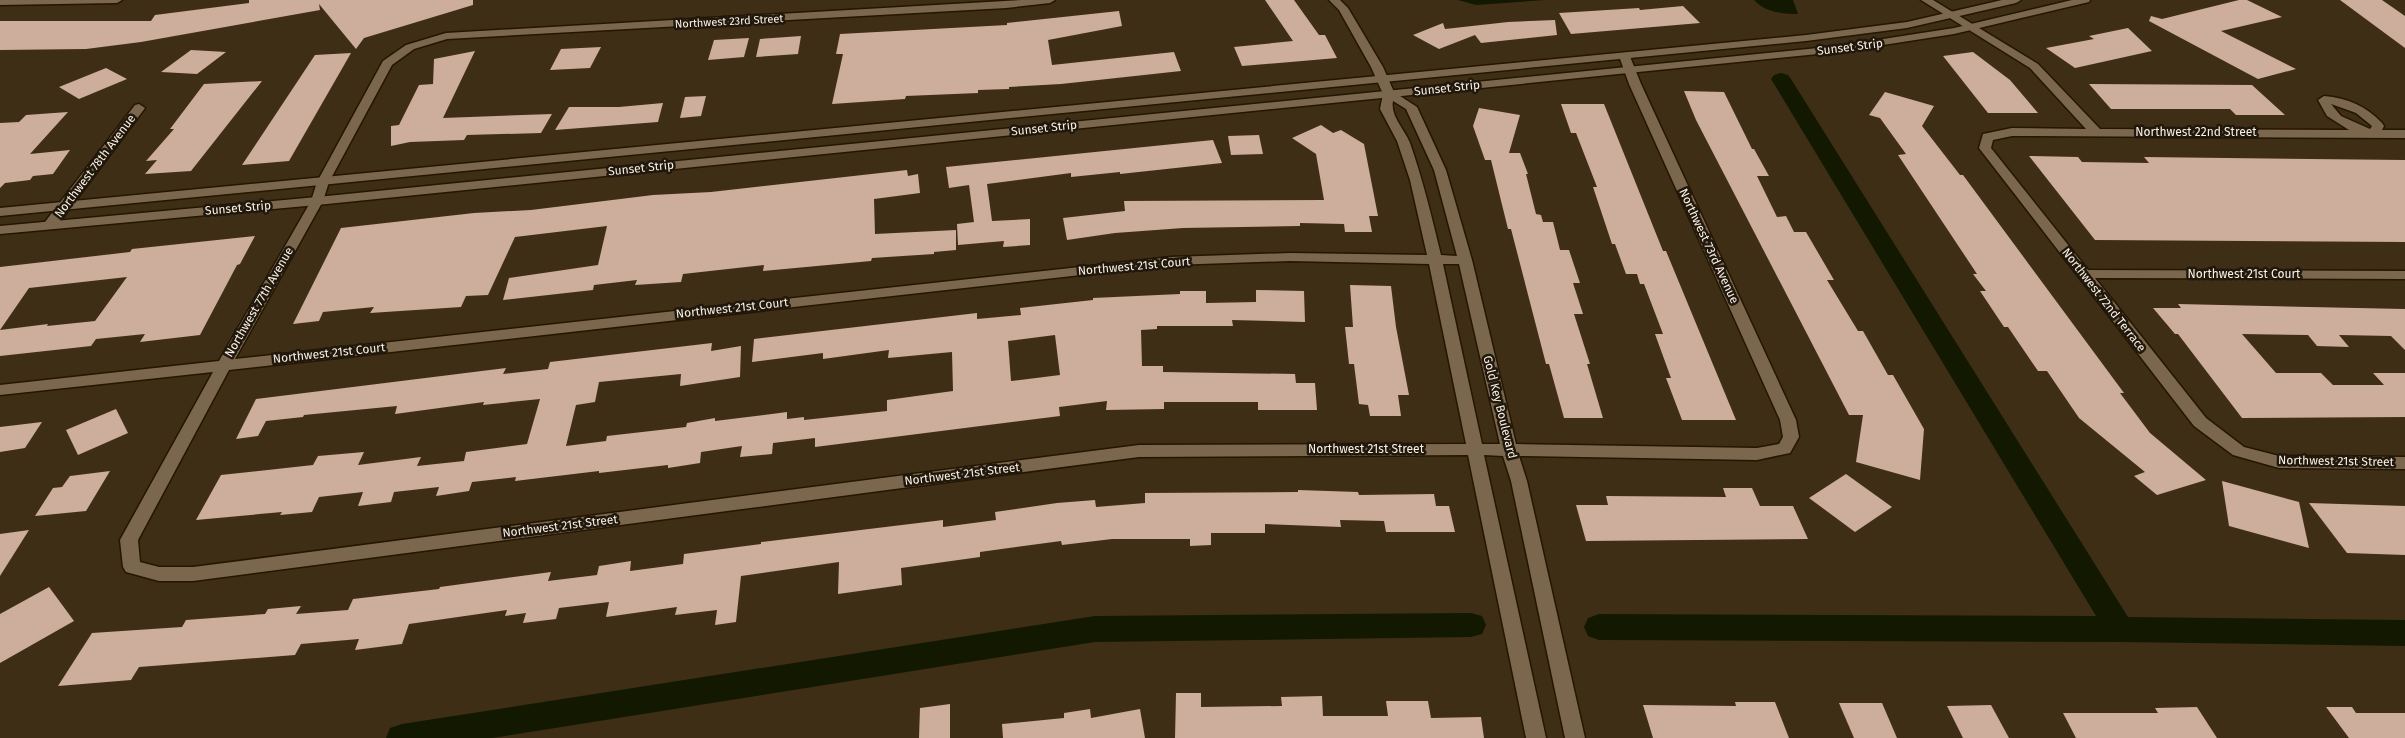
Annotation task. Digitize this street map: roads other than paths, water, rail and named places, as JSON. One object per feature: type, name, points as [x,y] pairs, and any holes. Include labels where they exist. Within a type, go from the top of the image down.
[{"type":"street","points":[[0,2],[117,0]]},
{"type":"street","name":"Northwest 23rd Street","points":[[410,47],[446,36],[986,6],[1050,0]]},
{"type":"street","points":[[1334,0],[1343,8],[1389,94],[1386,109],[1403,141],[1416,180],[1476,449],[1536,738]]},
{"type":"street","points":[[1926,0],[2034,66],[2096,132]]},
{"type":"street","name":"Sunset Strip","points":[[0,212],[1625,56],[1876,29],[1952,15],[2016,0]]},
{"type":"street","name":"Sunset Strip","points":[[0,230],[317,201],[1864,46],[1972,27],[2085,0]]},
{"type":"street","name":"Northwest 77th Avenue","points":[[132,566],[129,540],[224,365],[317,201],[323,182],[387,64],[410,47]]},
{"type":"street","name":"Northwest 73rd Avenue","points":[[1625,56],[1788,420],[1791,437]]},
{"type":"street","name":"Gold Key Boulevard","points":[[1389,94],[1411,107],[1440,170],[1465,260],[1509,450],[1519,481],[1576,738]]},
{"type":"street","name":"Northwest 78th Avenue","points":[[50,225],[139,108]]},
{"type":"street","name":"Northwest 22nd Street","points":[[1987,137],[2012,132],[2405,134]]},
{"type":"street","name":"Northwest 72nd Terrace","points":[[1987,137],[1985,148],[2200,422],[2239,451]]},
{"type":"street","name":"Northwest 21st Court","points":[[0,390],[1171,262],[1290,257],[1465,260]]},
{"type":"street","name":"Northwest 21st Court","points":[[2084,274],[2405,275]]},
{"type":"street","name":"Northwest 21st Street","points":[[132,566],[159,574],[193,574],[1139,451],[1476,449],[1757,454],[1784,449],[1791,437]]},
{"type":"street","name":"Northwest 21st Street","points":[[2239,451],[2279,462],[2405,463]]},
{"type":"waterway","points":[[1781,79],[2120,629]]},
{"type":"waterway","points":[[402,738],[1095,629],[1471,625]]},
{"type":"waterway","points":[[1599,627],[2120,629]]},
{"type":"waterway","points":[[2120,629],[2405,633]]}]
